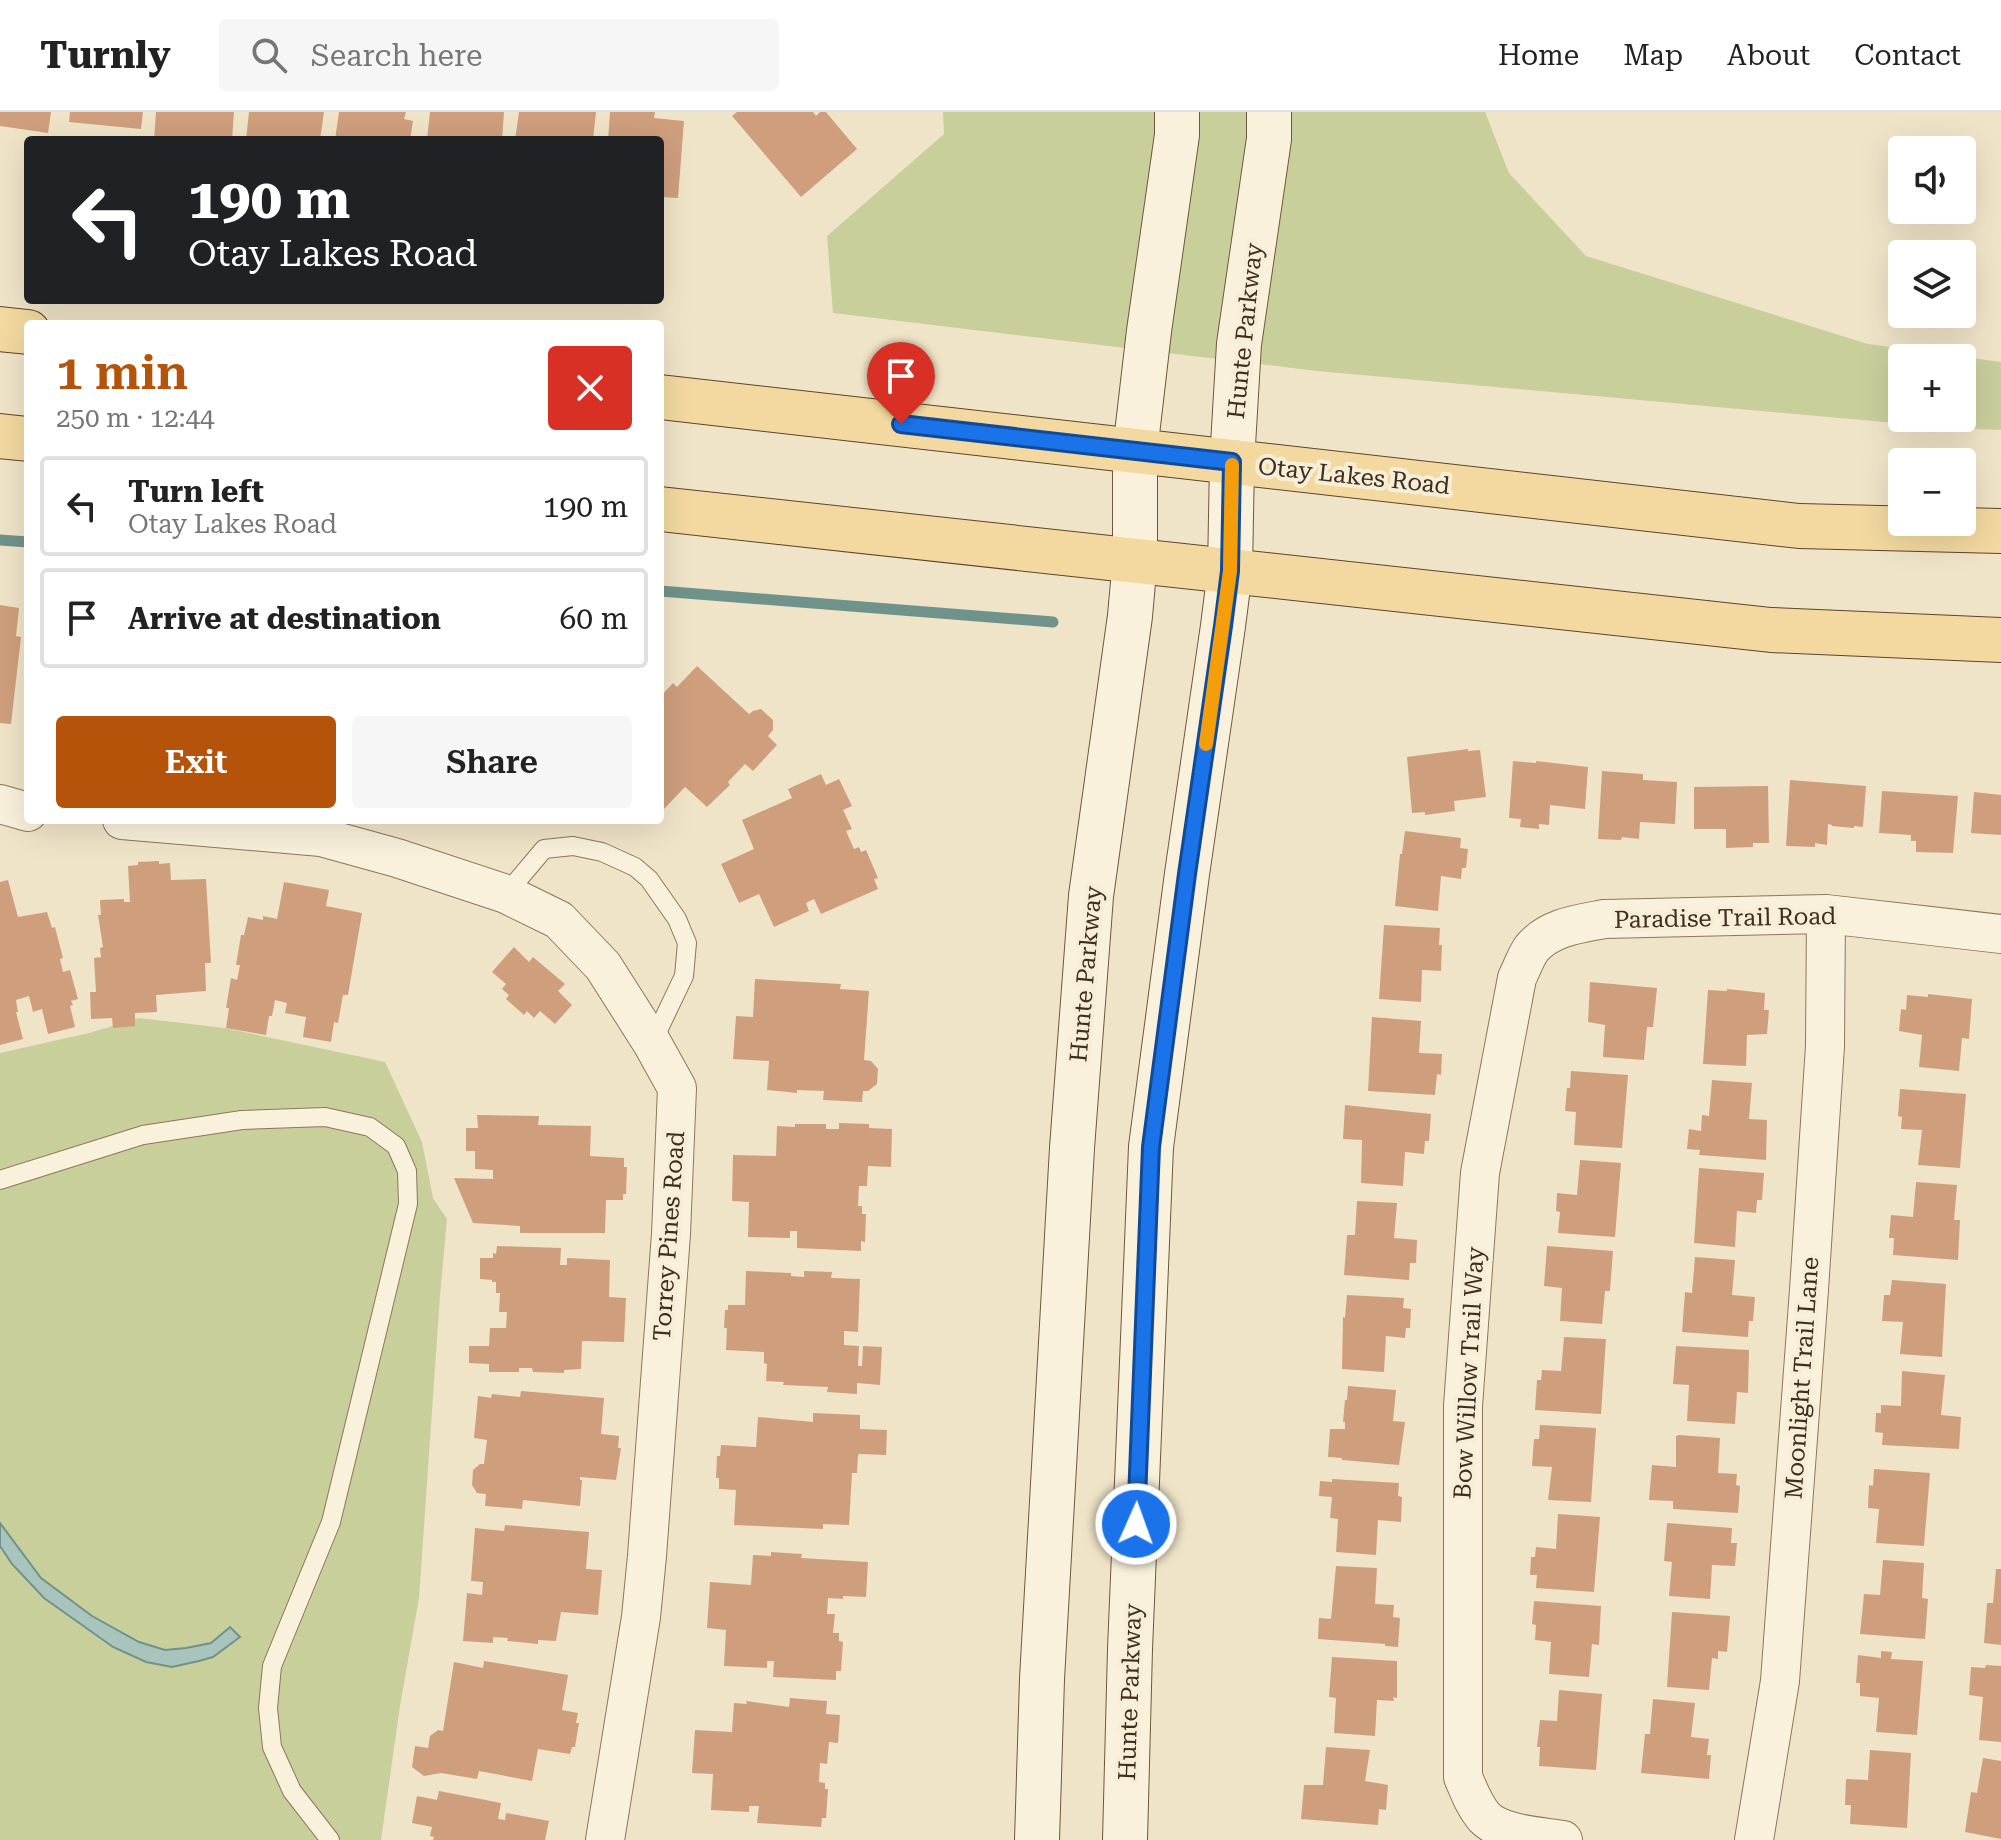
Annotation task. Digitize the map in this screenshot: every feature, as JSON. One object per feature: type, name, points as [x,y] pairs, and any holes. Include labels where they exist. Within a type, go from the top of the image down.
[{"type":"main road","name":"Hunte Parkway","points":[[1037,1840],[1042,1679],[1070,1180],[1091,896],[1128,631],[1135,560],[1135,451],[1177,135],[1177,112]]},
{"type":"main road","name":"Hunte Parkway","points":[[1125,1840],[1151,1147],[1230,571],[1239,344],[1269,139],[1269,112]]},
{"type":"main road","points":[[0,329],[24,332]]},
{"type":"main road","name":"Otay Lakes Road","points":[[664,397],[1799,526],[2001,531]]},
{"type":"main road","points":[[0,436],[24,439]]},
{"type":"main road","points":[[664,509],[1771,630],[2001,640]]},
{"type":"street","name":"Torrey Pines Road","points":[[169,824],[321,837],[506,894],[559,920],[603,966],[677,1088],[674,1185],[641,1617],[605,1840]]},
{"type":"street","name":"Paradise Trail Road","points":[[1546,935],[1572,925],[1604,919],[1826,914],[2001,934]]},
{"type":"street","name":"Moonlight Trail Lane","points":[[1754,1840],[1783,1639],[1825,1046],[1826,914]]},
{"type":"street","name":"Bow Willow Trail Way","points":[[1546,935],[1531,950],[1517,978],[1480,1173],[1464,1391],[1463,1777],[1473,1801],[1486,1819],[1511,1832],[1563,1840]]},
{"type":"lane","points":[[506,894],[544,849],[573,846],[602,852],[635,867],[649,879],[677,919],[687,943],[684,976],[652,1043]]},
{"type":"lane","points":[[0,1180],[143,1135],[242,1120],[325,1117],[370,1127],[396,1146],[407,1171],[408,1204],[331,1522],[272,1666],[268,1708],[272,1747],[292,1791],[330,1840]]},
{"type":"green space","points":[[943,112],[1485,112],[1509,173],[1586,256],[1868,344],[1888,347],[1888,422],[1317,371],[833,313],[827,236],[944,134]]},
{"type":"green space","points":[[1976,359],[2001,362],[2001,430],[1976,429]]},
{"type":"green space","points":[[139,1018],[225,1028],[385,1062],[422,1142],[433,1198],[447,1219],[419,1598],[381,1840],[0,1840],[0,1053]]},
{"type":"water","points":[[0,1523],[41,1578],[92,1616],[139,1642],[165,1650],[186,1648],[211,1643],[230,1627],[240,1637],[213,1657],[172,1667],[146,1662],[113,1647],[44,1598],[12,1564],[0,1546]]},
{"type":"building","points":[[0,112],[51,112],[48,133],[0,126]]},
{"type":"building","points":[[70,112],[143,112],[141,129],[69,122]]},
{"type":"building","points":[[156,112],[234,112],[232,136],[154,136]]},
{"type":"building","points":[[249,112],[324,112],[321,136],[246,136]]},
{"type":"building","points":[[339,112],[406,112],[404,119],[413,121],[411,136],[336,136]]},
{"type":"building","points":[[430,112],[504,112],[502,136],[427,136]]},
{"type":"building","points":[[519,112],[596,112],[593,136],[516,136]]},
{"type":"building","points":[[610,112],[655,112],[654,118],[684,121],[678,198],[664,197],[664,136],[608,136]]},
{"type":"building","points":[[737,112],[813,112],[816,116],[826,112],[857,149],[801,197],[732,116]]},
{"type":"building","points":[[0,605],[19,608],[16,636],[21,637],[11,724],[0,723]]},
{"type":"building","points":[[697,666],[749,714],[761,709],[773,720],[773,730],[768,736],[777,745],[753,771],[745,764],[728,782],[730,785],[707,807],[685,787],[664,809],[664,693],[673,683],[677,687]]},
{"type":"building","points":[[1480,750],[1486,797],[1454,801],[1455,811],[1425,815],[1425,812],[1412,813],[1407,757]]},
{"type":"building","points":[[1513,761],[1588,767],[1585,809],[1550,805],[1549,825],[1539,824],[1539,829],[1520,827],[1521,819],[1509,818]]},
{"type":"building","points":[[1602,771],[1643,774],[1643,780],[1677,782],[1675,824],[1640,822],[1639,839],[1598,839]]},
{"type":"building","points":[[821,774],[826,785],[839,779],[852,806],[843,810],[852,829],[846,831],[854,849],[859,847],[861,852],[866,850],[878,878],[874,879],[878,889],[821,914],[814,899],[806,903],[809,911],[774,927],[759,894],[739,903],[721,864],[754,849],[742,820],[792,798],[788,789]]},
{"type":"building","points":[[1790,780],[1866,786],[1863,827],[1828,824],[1827,845],[1786,846]]},
{"type":"building","points":[[1768,786],[1769,843],[1726,848],[1726,829],[1694,829],[1694,787]]},
{"type":"building","points":[[1882,791],[1958,796],[1953,853],[1916,852],[1916,841],[1911,841],[1911,835],[1879,833]]},
{"type":"building","points":[[1974,792],[2001,795],[2001,835],[1971,833]]},
{"type":"building","points":[[1405,831],[1461,838],[1460,848],[1468,849],[1461,879],[1441,876],[1438,911],[1395,906]]},
{"type":"building","points":[[159,861],[159,864],[170,863],[171,880],[206,879],[211,963],[205,963],[206,991],[156,995],[157,1012],[135,1013],[135,1026],[113,1028],[112,1018],[91,1019],[90,992],[96,992],[94,958],[101,957],[100,948],[103,947],[98,915],[101,915],[100,900],[124,899],[124,902],[130,902],[128,866]]},
{"type":"building","points":[[8,880],[18,917],[47,912],[52,928],[55,927],[63,958],[60,959],[63,972],[70,970],[78,999],[71,1001],[73,1005],[70,1006],[75,1027],[48,1034],[42,1009],[33,1012],[29,996],[16,1000],[23,1039],[0,1045],[0,882]]},
{"type":"building","points":[[284,882],[329,890],[326,906],[362,913],[348,995],[343,995],[331,1042],[303,1037],[306,1017],[285,1013],[287,1003],[275,1000],[266,1035],[226,1028],[231,978],[237,980],[241,935],[244,935],[248,917],[277,919]]},
{"type":"building","points":[[1384,925],[1440,928],[1441,971],[1422,970],[1421,1002],[1379,999]]},
{"type":"building","points":[[514,947],[529,962],[533,957],[565,984],[558,991],[572,1005],[555,1024],[540,1011],[534,1018],[527,1011],[524,1015],[506,999],[509,995],[502,989],[506,984],[492,972]]},
{"type":"building","points":[[755,979],[841,984],[840,989],[869,991],[864,1060],[871,1061],[878,1069],[877,1084],[863,1091],[862,1102],[823,1100],[824,1091],[797,1090],[797,1093],[767,1090],[769,1061],[733,1059],[736,1016],[753,1017]]},
{"type":"building","points":[[1590,982],[1657,988],[1653,1027],[1647,1027],[1644,1060],[1603,1057],[1605,1025],[1588,1022]]},
{"type":"building","points":[[1708,990],[1765,993],[1764,1010],[1769,1010],[1767,1034],[1747,1035],[1746,1066],[1703,1064]]},
{"type":"building","points":[[1928,994],[1972,999],[1969,1039],[1962,1038],[1959,1071],[1919,1067],[1922,1035],[1899,1031],[1901,1009],[1906,1010],[1907,995],[1928,997]]},
{"type":"building","points":[[1372,1017],[1421,1021],[1419,1053],[1442,1054],[1441,1075],[1437,1074],[1435,1095],[1368,1091]]},
{"type":"building","points":[[1571,1071],[1628,1075],[1622,1148],[1574,1145],[1576,1112],[1565,1111]]},
{"type":"building","points":[[1712,1080],[1752,1083],[1749,1119],[1767,1120],[1766,1160],[1699,1155],[1700,1150],[1687,1149],[1689,1129],[1701,1131],[1702,1115],[1709,1116]]},
{"type":"building","points":[[1900,1089],[1966,1094],[1960,1168],[1918,1165],[1922,1130],[1901,1129],[1902,1117],[1898,1116]]},
{"type":"building","points":[[1345,1105],[1431,1114],[1429,1141],[1425,1141],[1424,1154],[1405,1152],[1403,1186],[1361,1183],[1362,1140],[1343,1139]]},
{"type":"building","points":[[477,1115],[539,1116],[538,1125],[591,1126],[590,1156],[624,1158],[624,1167],[627,1167],[623,1200],[606,1200],[605,1233],[520,1233],[520,1226],[473,1223],[454,1178],[493,1179],[493,1170],[475,1169],[475,1151],[466,1151],[466,1128],[478,1128]]},
{"type":"building","points":[[839,1123],[892,1129],[891,1167],[868,1166],[867,1186],[859,1186],[858,1206],[862,1206],[862,1214],[866,1214],[865,1242],[861,1241],[861,1251],[797,1248],[797,1231],[790,1231],[790,1238],[748,1237],[749,1202],[732,1201],[733,1155],[776,1156],[777,1126],[826,1124],[826,1129],[839,1129]]},
{"type":"building","points":[[1580,1160],[1621,1163],[1615,1237],[1558,1233],[1560,1212],[1556,1211],[1557,1193],[1577,1195]]},
{"type":"building","points":[[1699,1168],[1764,1173],[1762,1200],[1757,1200],[1756,1213],[1737,1211],[1735,1247],[1694,1243]]},
{"type":"building","points":[[1916,1182],[1957,1185],[1954,1220],[1960,1220],[1958,1260],[1893,1255],[1894,1238],[1889,1238],[1891,1215],[1913,1217]]},
{"type":"building","points":[[1357,1201],[1397,1203],[1394,1238],[1417,1240],[1416,1263],[1410,1263],[1409,1280],[1344,1275],[1347,1235],[1355,1235]]},
{"type":"building","points":[[497,1246],[561,1248],[560,1265],[567,1265],[567,1258],[610,1260],[609,1297],[626,1298],[624,1342],[582,1341],[581,1369],[564,1370],[564,1373],[533,1372],[532,1368],[519,1368],[519,1372],[489,1372],[489,1364],[469,1363],[469,1346],[489,1346],[490,1328],[506,1328],[507,1312],[499,1312],[500,1293],[496,1293],[496,1282],[480,1279],[480,1258],[493,1258]]},
{"type":"building","points":[[1547,1246],[1613,1251],[1610,1291],[1605,1291],[1602,1324],[1560,1321],[1562,1288],[1544,1286]]},
{"type":"building","points":[[1695,1257],[1735,1260],[1732,1295],[1755,1297],[1748,1337],[1682,1332],[1685,1292],[1692,1293]]},
{"type":"building","points":[[746,1271],[791,1273],[791,1276],[804,1277],[804,1271],[832,1272],[831,1278],[860,1279],[858,1332],[844,1331],[844,1345],[859,1346],[858,1366],[862,1366],[863,1346],[882,1347],[880,1385],[857,1383],[857,1394],[827,1392],[828,1387],[783,1385],[784,1382],[766,1381],[764,1352],[726,1350],[725,1310],[728,1310],[728,1305],[745,1305]]},
{"type":"building","points":[[1892,1280],[1946,1284],[1942,1357],[1900,1354],[1903,1322],[1882,1321],[1884,1295],[1890,1295]]},
{"type":"building","points":[[1347,1295],[1404,1298],[1403,1308],[1411,1309],[1410,1328],[1406,1328],[1405,1338],[1386,1336],[1384,1372],[1342,1369],[1343,1317]]},
{"type":"building","points":[[1564,1337],[1606,1339],[1601,1414],[1535,1410],[1537,1380],[1541,1380],[1542,1370],[1561,1371]]},
{"type":"building","points":[[1676,1346],[1749,1350],[1748,1393],[1737,1392],[1735,1424],[1687,1421],[1689,1385],[1673,1384]]},
{"type":"building","points":[[1902,1371],[1945,1375],[1941,1415],[1961,1417],[1959,1449],[1882,1445],[1883,1433],[1875,1432],[1876,1413],[1881,1413],[1881,1405],[1901,1406]]},
{"type":"building","points":[[1348,1386],[1396,1390],[1393,1421],[1405,1422],[1399,1465],[1328,1457],[1330,1429],[1345,1429],[1343,1422]]},
{"type":"building","points":[[521,1391],[604,1398],[601,1434],[619,1436],[618,1448],[621,1448],[616,1480],[580,1477],[580,1506],[523,1500],[522,1509],[485,1506],[486,1494],[477,1493],[472,1485],[473,1470],[484,1464],[487,1440],[474,1438],[478,1396],[520,1397]]},
{"type":"building","points":[[813,1413],[860,1415],[860,1429],[887,1430],[886,1455],[858,1456],[857,1473],[852,1473],[849,1525],[823,1524],[823,1529],[734,1525],[736,1490],[719,1489],[719,1478],[716,1478],[721,1445],[756,1447],[758,1417],[813,1422]]},
{"type":"building","points":[[1540,1425],[1596,1428],[1591,1502],[1548,1500],[1552,1467],[1532,1466],[1534,1439],[1539,1439]]},
{"type":"building","points":[[1676,1436],[1720,1438],[1718,1473],[1737,1474],[1736,1485],[1740,1486],[1738,1513],[1673,1509],[1673,1501],[1649,1500],[1652,1465],[1676,1467]]},
{"type":"building","points":[[1874,1469],[1930,1473],[1924,1546],[1876,1543],[1879,1509],[1868,1508],[1869,1485],[1873,1486]]},
{"type":"building","points":[[1332,1479],[1399,1483],[1401,1522],[1378,1520],[1376,1555],[1336,1552],[1338,1519],[1330,1518],[1332,1497],[1319,1496],[1320,1481],[1332,1482]]},
{"type":"building","points":[[1558,1514],[1600,1517],[1594,1592],[1536,1588],[1537,1575],[1530,1575],[1531,1557],[1535,1557],[1536,1547],[1556,1549]]},
{"type":"building","points":[[1667,1523],[1732,1528],[1731,1543],[1737,1543],[1735,1566],[1712,1565],[1710,1599],[1669,1596],[1672,1562],[1664,1561]]},
{"type":"building","points":[[505,1525],[589,1532],[586,1569],[602,1570],[598,1615],[561,1612],[556,1641],[538,1640],[538,1644],[493,1637],[493,1643],[463,1641],[467,1593],[482,1595],[483,1582],[471,1581],[475,1528],[504,1531]]},
{"type":"building","points":[[771,1552],[802,1554],[801,1558],[868,1562],[866,1597],[828,1598],[827,1614],[835,1614],[833,1633],[839,1633],[839,1641],[843,1642],[841,1671],[836,1671],[836,1680],[773,1677],[774,1661],[767,1661],[767,1668],[724,1666],[726,1630],[707,1628],[710,1582],[751,1585],[753,1555],[771,1556]]},
{"type":"building","points":[[1883,1560],[1924,1563],[1922,1598],[1928,1599],[1925,1639],[1860,1634],[1864,1594],[1880,1595]]},
{"type":"building","points":[[1336,1566],[1377,1568],[1375,1604],[1394,1605],[1393,1617],[1400,1618],[1398,1647],[1318,1639],[1319,1618],[1331,1619]]},
{"type":"building","points":[[1996,1569],[2001,1569],[2001,1645],[1984,1643],[1987,1603],[1993,1603]]},
{"type":"building","points":[[1534,1601],[1601,1606],[1599,1645],[1592,1644],[1589,1677],[1549,1674],[1551,1642],[1535,1640],[1536,1625],[1532,1624]]},
{"type":"building","points":[[1672,1612],[1730,1616],[1727,1652],[1718,1651],[1718,1659],[1712,1658],[1709,1690],[1667,1687]]},
{"type":"building","points":[[1881,1651],[1892,1652],[1891,1659],[1923,1661],[1917,1735],[1876,1732],[1879,1698],[1860,1696],[1860,1683],[1856,1683],[1858,1655],[1881,1658]]},
{"type":"building","points":[[1332,1657],[1397,1661],[1397,1698],[1393,1697],[1394,1701],[1377,1700],[1375,1736],[1334,1733],[1336,1698],[1329,1697]]},
{"type":"building","points":[[484,1661],[568,1675],[562,1710],[578,1713],[575,1747],[572,1747],[570,1754],[538,1749],[532,1781],[479,1771],[477,1779],[441,1773],[424,1776],[412,1767],[415,1746],[428,1748],[430,1736],[438,1730],[443,1731],[454,1662],[483,1668]]},
{"type":"building","points":[[1986,1665],[2001,1666],[2001,1742],[1979,1740],[1983,1697],[1969,1695],[1971,1667],[1985,1668]]},
{"type":"building","points":[[1559,1690],[1602,1694],[1596,1770],[1539,1766],[1540,1747],[1537,1747],[1540,1720],[1557,1721]]},
{"type":"building","points":[[790,1698],[827,1701],[826,1714],[840,1715],[838,1743],[829,1742],[827,1764],[820,1763],[819,1782],[825,1783],[825,1789],[828,1789],[826,1818],[822,1818],[821,1827],[757,1823],[759,1806],[749,1806],[749,1812],[711,1810],[713,1774],[692,1773],[695,1730],[732,1732],[734,1703],[747,1704],[746,1701],[789,1707]]},
{"type":"building","points":[[1653,1699],[1695,1703],[1691,1737],[1709,1739],[1709,1779],[1641,1773],[1645,1734],[1650,1734]]},
{"type":"building","points":[[1326,1747],[1370,1750],[1365,1781],[1388,1785],[1386,1810],[1379,1809],[1378,1825],[1301,1819],[1304,1785],[1323,1785]]},
{"type":"building","points":[[1870,1750],[1911,1753],[1907,1828],[1850,1824],[1851,1805],[1845,1805],[1846,1779],[1868,1780]]},
{"type":"building","points":[[1983,1758],[2001,1761],[2001,1839],[1965,1832],[1971,1792],[1977,1793]]},
{"type":"building","points":[[439,1791],[501,1803],[498,1819],[505,1820],[506,1813],[549,1821],[545,1840],[433,1840],[434,1837],[430,1836],[432,1827],[412,1823],[417,1796],[437,1800]]},
{"type":"waterway","points":[[0,540],[24,542]]},
{"type":"waterway","points":[[664,591],[1053,622]]},
{"type":"slow traffic","points":[[1206,744],[1230,571],[1232,465]]},
{"type":"route","points":[[901,424],[1232,462],[1230,571],[1151,1147],[1136,1524]]}]
